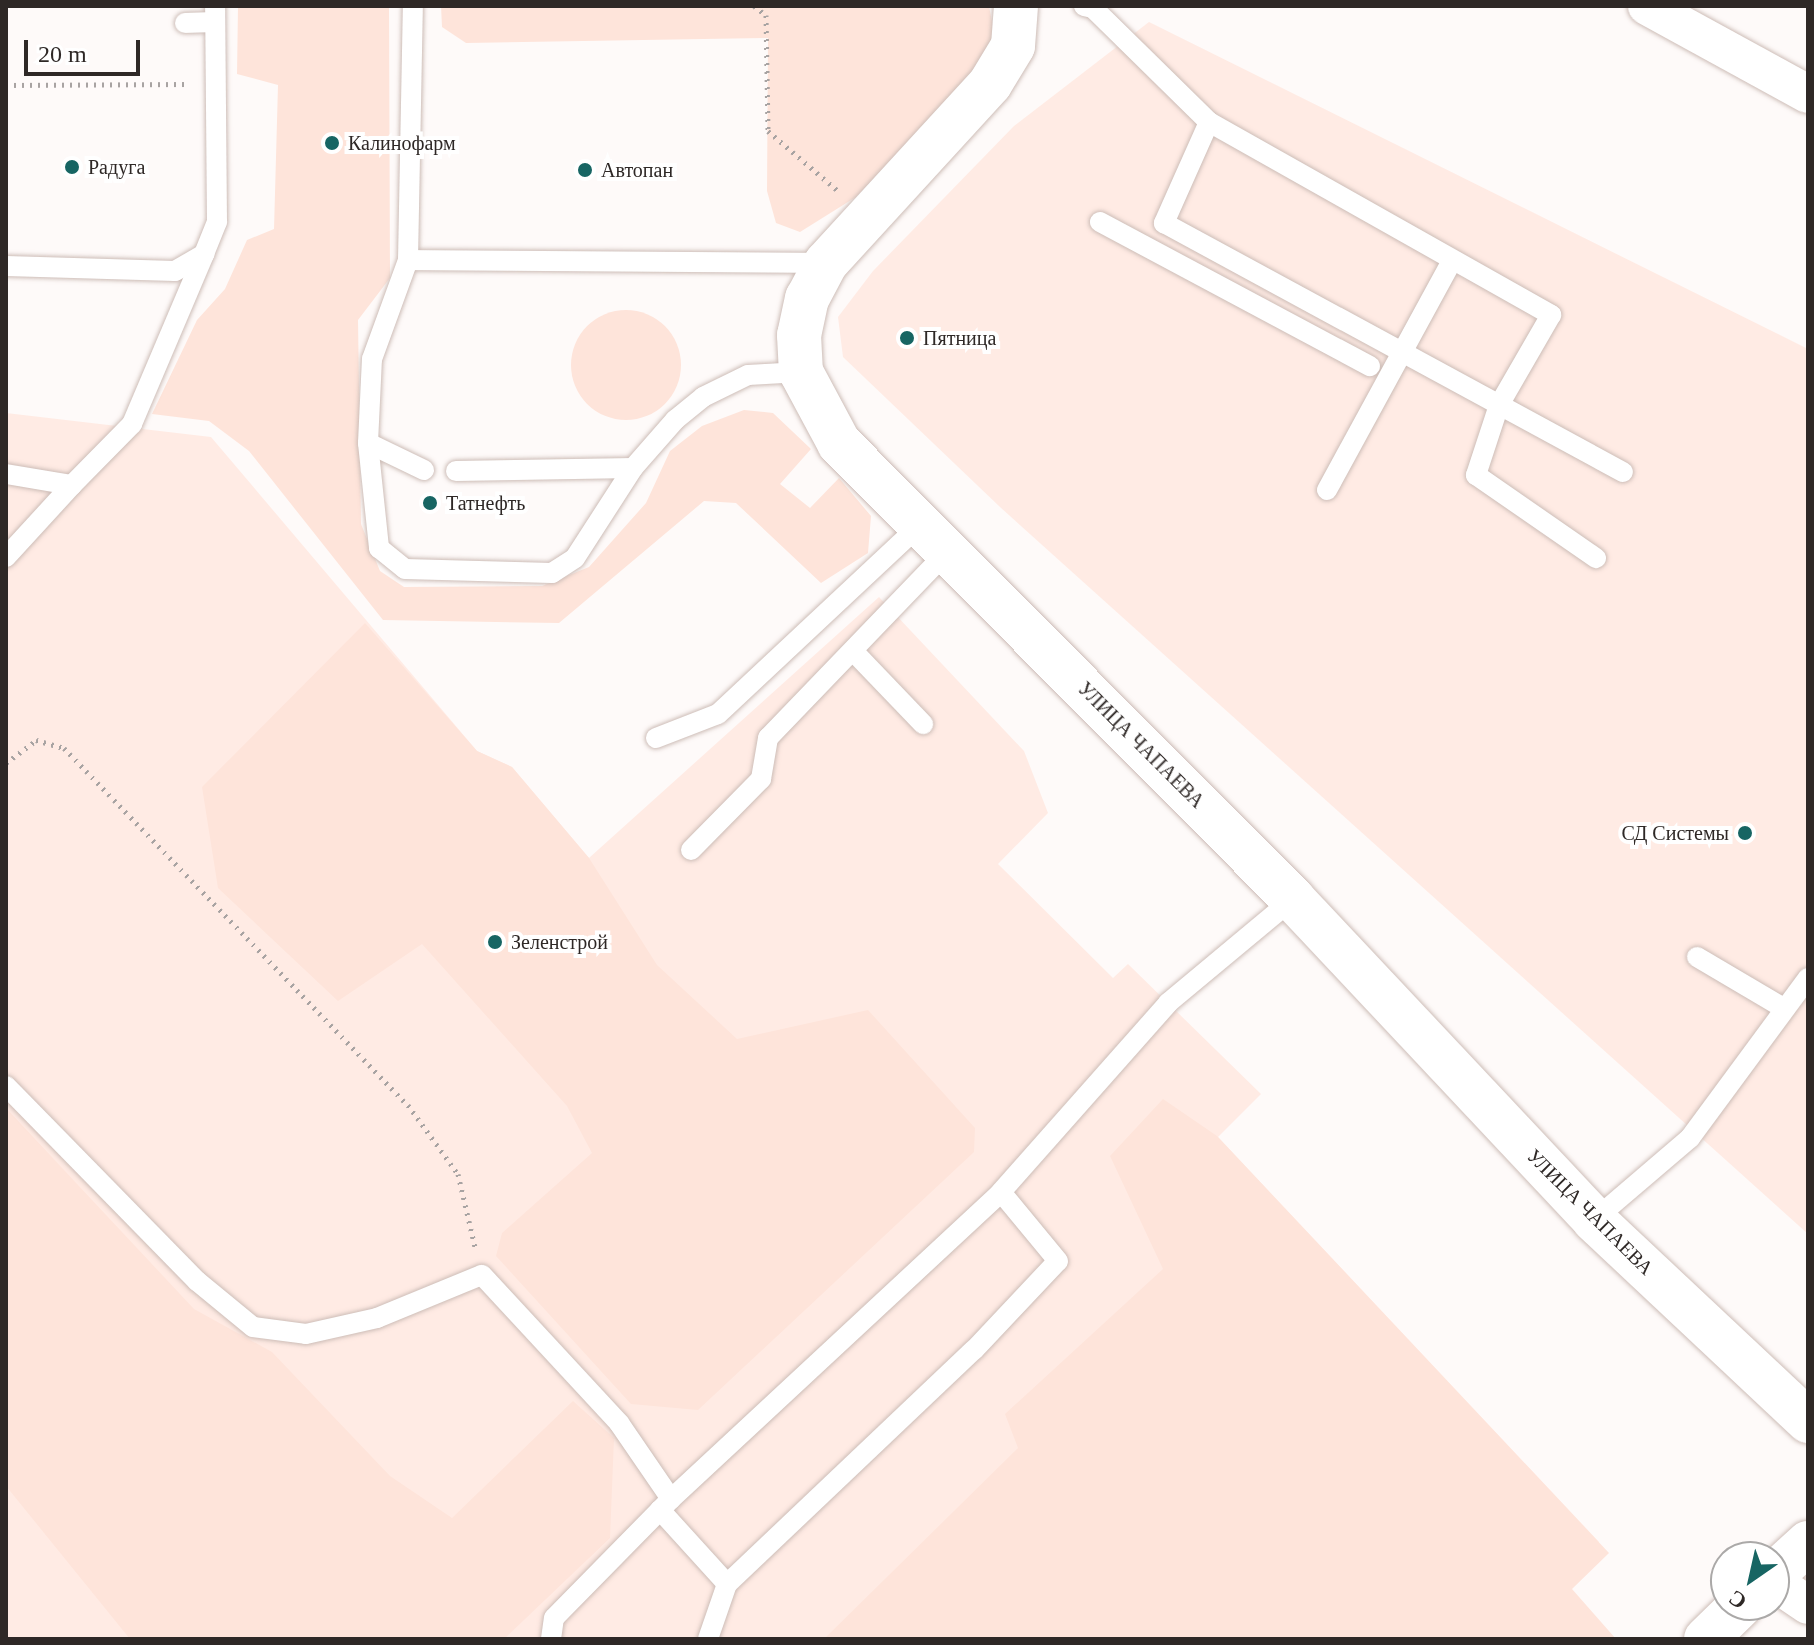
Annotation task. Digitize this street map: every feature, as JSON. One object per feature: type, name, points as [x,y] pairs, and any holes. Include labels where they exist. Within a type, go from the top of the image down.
[{"type":"street","name":"УЛИЦА ЧАПАЕВА","points":[[1016,6],[1013,46],[990,84],[826,263],[804,310],[799,335],[801,372],[839,443],[936,537],[1293,899],[1594,1220],[1808,1421]]},
{"type":"street","points":[[1647,6],[1808,94]]},
{"type":"street","points":[[1790,1559],[1808,1543]]},
{"type":"street","points":[[1790,1593],[1808,1605]]},
{"type":"street","points":[[1706,1639],[1725,1621]]},
{"type":"lane","points":[[413,6],[408,260],[372,359],[368,443],[379,548],[405,569],[552,573],[575,558],[633,468],[675,420],[703,397],[748,375],[801,372]]},
{"type":"lane","points":[[1084,6],[1093,8],[1209,122],[1551,315],[1499,405],[1476,475],[1596,558]]},
{"type":"lane","points":[[6,557],[132,424],[217,222],[214,14],[185,23]]},
{"type":"lane","points":[[1153,251],[1209,122]]},
{"type":"lane","points":[[1100,222],[1370,366]]},
{"type":"lane","points":[[1164,223],[1623,472]]},
{"type":"lane","points":[[6,266],[175,271],[204,254]]},
{"type":"lane","points":[[408,260],[826,263]]},
{"type":"lane","points":[[1327,490],[1452,261]]},
{"type":"lane","points":[[368,443],[424,470]]},
{"type":"lane","points":[[456,471],[633,468]]},
{"type":"lane","points":[[6,474],[72,485]]},
{"type":"lane","points":[[691,850],[761,779],[768,738],[854,652],[936,537]]},
{"type":"lane","points":[[656,738],[718,714],[936,537]]},
{"type":"lane","points":[[854,652],[923,724]]},
{"type":"lane","points":[[551,1639],[554,1618],[665,1504],[1001,1192],[1168,1003],[1293,899]]},
{"type":"lane","points":[[1697,957],[1782,1007]]},
{"type":"lane","points":[[1594,1220],[1690,1138],[1782,1007],[1808,978]]},
{"type":"lane","points":[[6,1086],[197,1281],[253,1327],[306,1334],[377,1318],[482,1275],[619,1423],[665,1504],[727,1584]]},
{"type":"lane","points":[[708,1639],[727,1584],[974,1350],[1058,1261],[1001,1192]]},
{"type":"path","points":[[754,6],[766,15],[768,131],[868,217]]},
{"type":"path","points":[[6,85],[215,84]]},
{"type":"path","points":[[6,763],[36,740],[64,748],[408,1105],[458,1174],[482,1275]]},
{"type":"shaded area","points":[[238,6],[389,6],[390,278],[358,320],[361,524],[380,571],[404,587],[542,586],[589,567],[646,503],[670,451],[702,426],[744,410],[773,413],[811,449],[780,484],[810,508],[839,478],[871,516],[868,553],[821,583],[736,503],[704,501],[559,623],[383,620],[249,451],[209,421],[152,414],[197,320],[225,289],[247,240],[274,229],[278,85],[237,74]]},
{"type":"shaded area","points":[[441,6],[989,6],[995,37],[972,78],[856,197],[800,232],[776,223],[767,191],[768,38],[466,43],[442,27]]},
{"type":"shaded area","points":[[1149,22],[1808,349],[1808,1234],[1000,507],[843,357],[838,317],[873,271],[1014,126]]},
{"type":"shaded area","points":[[626,310],[647,314],[665,326],[677,344],[681,365],[677,386],[665,404],[647,416],[626,420],[605,416],[587,404],[575,386],[571,365],[575,344],[587,326],[605,314]]},
{"type":"shaded area","points":[[6,413],[211,437],[477,751],[512,767],[589,858],[879,597],[1024,751],[1048,813],[998,864],[1113,978],[1128,964],[1261,1094],[1218,1137],[1599,1542],[1501,1639],[6,1639]]},
{"type":"shaded area","points":[[365,623],[477,751],[512,767],[589,858],[657,965],[737,1039],[868,1010],[975,1128],[974,1152],[698,1410],[631,1404],[496,1256],[502,1233],[592,1153],[567,1106],[422,944],[338,1001],[218,888],[202,787]]},
{"type":"shaded area","points":[[1163,1099],[1217,1136],[1609,1553],[1572,1589],[1616,1639],[824,1639],[1018,1448],[1005,1414],[1163,1269],[1110,1156]]},
{"type":"shaded area","points":[[6,1108],[194,1309],[272,1352],[390,1476],[452,1518],[573,1401],[614,1438],[610,1538],[504,1639],[130,1639],[6,1486]]},
{"type":"place","name":"Калинофарм","points":[[332,143]]},
{"type":"place","name":"Радуга","points":[[72,167]]},
{"type":"place","name":"Автопан","points":[[585,170]]},
{"type":"place","name":"Пятница","points":[[907,338]]},
{"type":"place","name":"Татнефть","points":[[430,503]]},
{"type":"place","name":"СД Системы","points":[[1745,833]]},
{"type":"place","name":"Зеленстрой","points":[[495,942]]}]
